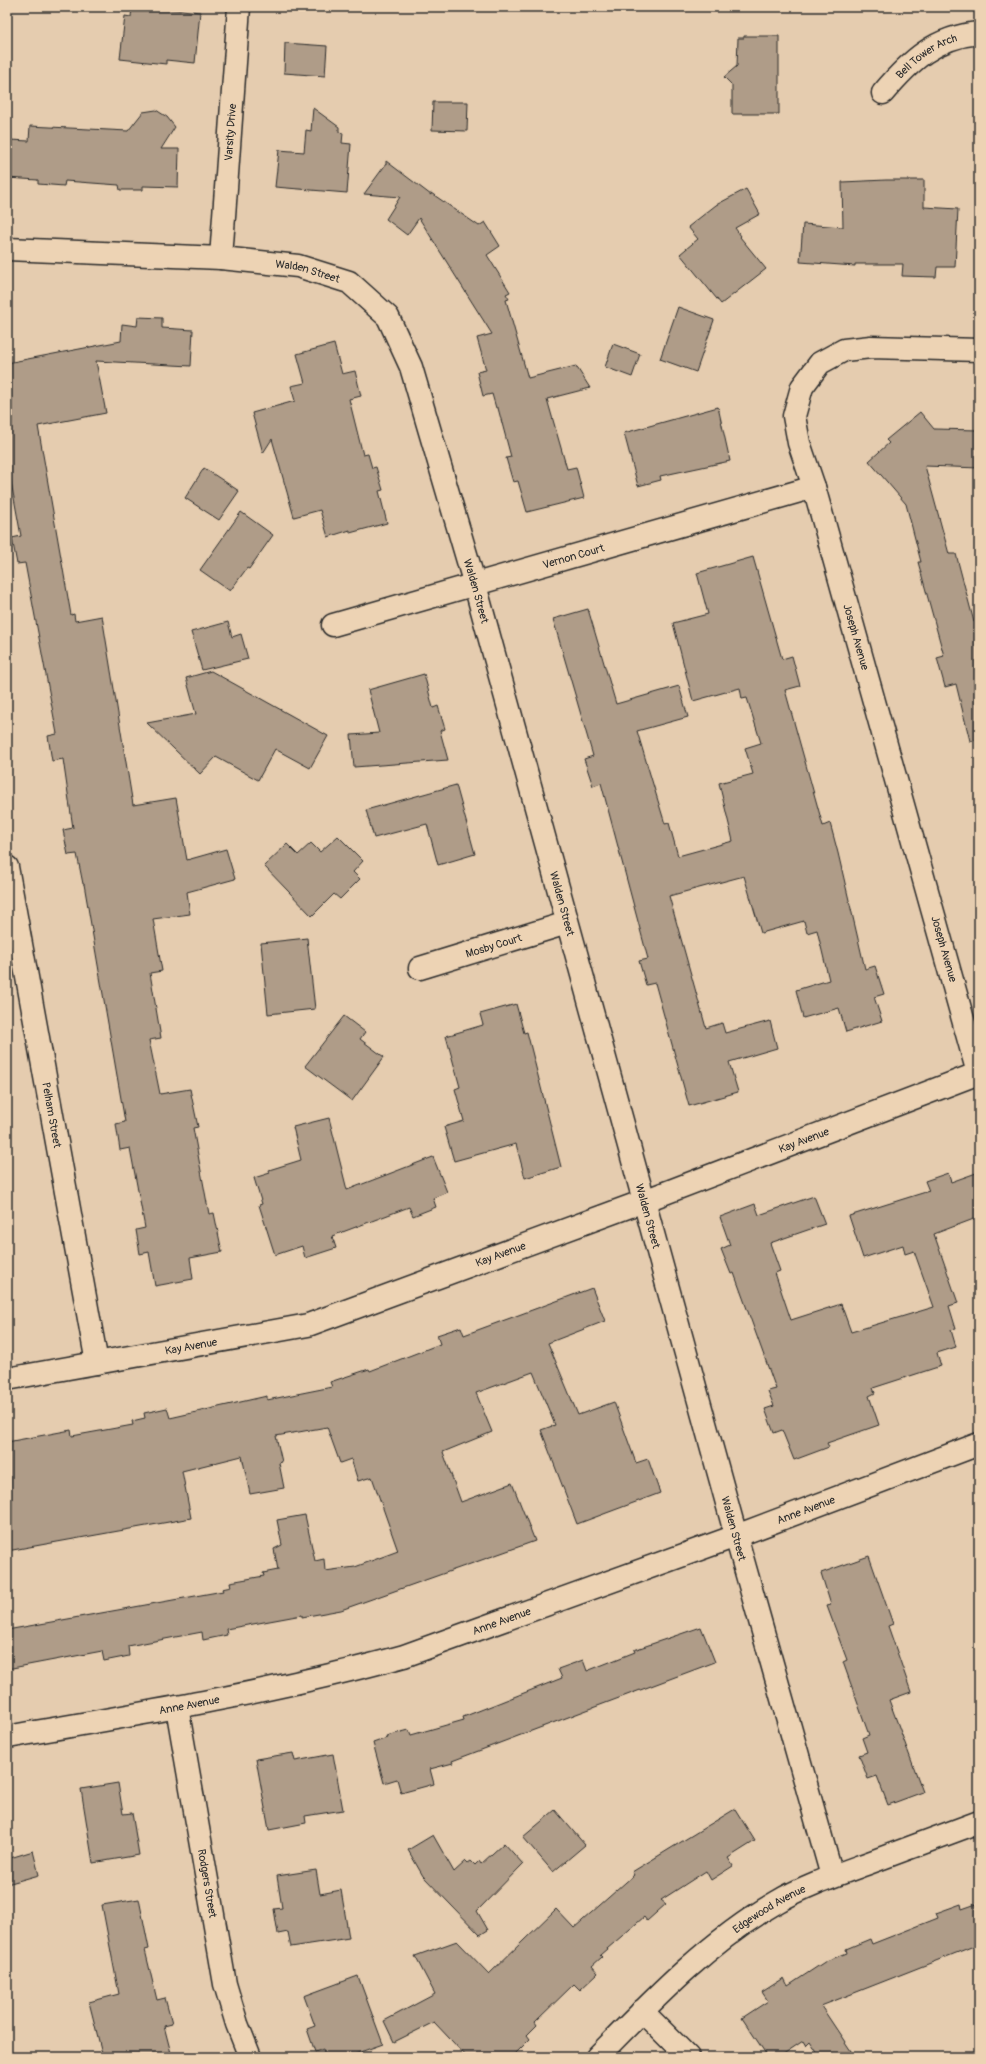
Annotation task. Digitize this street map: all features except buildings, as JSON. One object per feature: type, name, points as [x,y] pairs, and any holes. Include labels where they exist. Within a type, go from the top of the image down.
[{"type":"street","name":"Varsity Drive","points":[[221,258],[239,7]]},
{"type":"street","name":"Bell Tower Arch","points":[[882,93],[906,66],[936,45],[970,34],[979,34]]},
{"type":"street","name":"Walden Street","points":[[7,249],[221,258],[298,266],[349,282],[388,317],[411,368],[475,585],[736,1536],[832,1876]]},
{"type":"street","name":"Joseph Avenue","points":[[979,350],[871,347],[844,350],[820,363],[802,386],[794,416],[799,443],[814,487],[979,1073]]},
{"type":"street","name":"Vernon Court","points":[[333,625],[814,487]]},
{"type":"street","name":"Pelham Street","points":[[7,866],[97,1363]]},
{"type":"street","name":"Mosby Court","points":[[420,968],[567,923]]},
{"type":"street","name":"Kay Avenue","points":[[7,1379],[308,1325],[644,1201],[979,1073]]},
{"type":"street","name":"Anne Avenue","points":[[7,1737],[178,1707],[404,1656],[736,1536],[979,1444]]},
{"type":"street","name":"Rodgers Street","points":[[178,1707],[226,1984],[237,2024],[250,2057]]},
{"type":"street","name":"Edgewood Avenue","points":[[597,2057],[642,2011],[712,1947],[742,1923],[779,1901],[832,1876],[979,1822]]},
{"type":"street","points":[[642,2011],[688,2057]]}]
